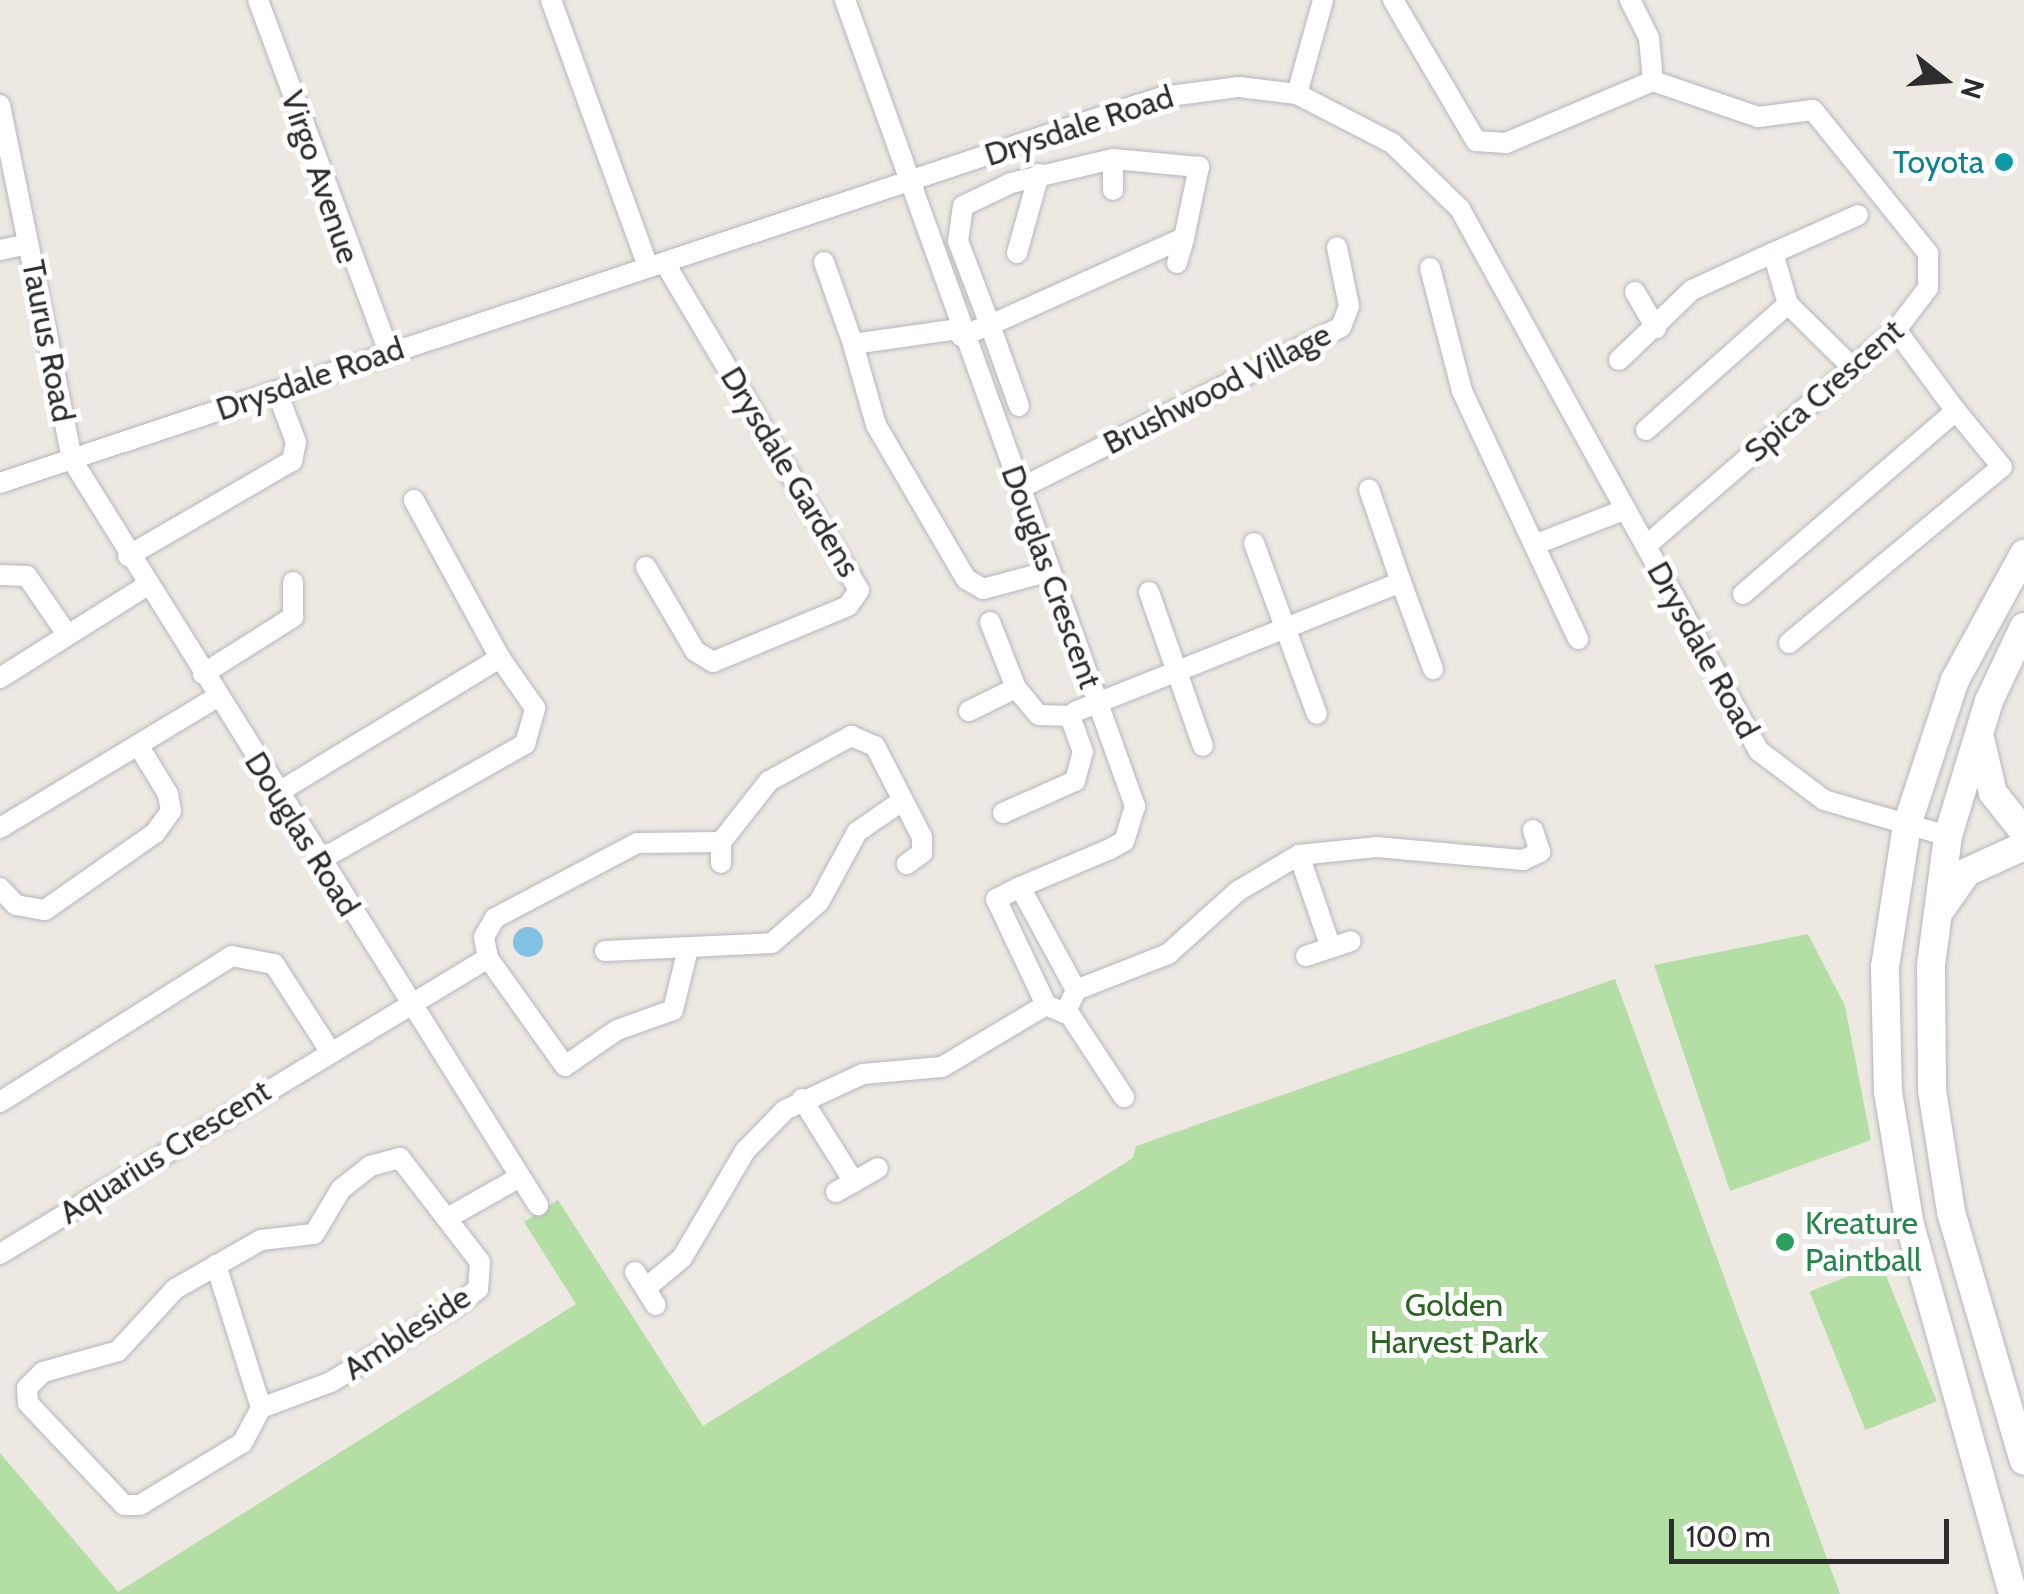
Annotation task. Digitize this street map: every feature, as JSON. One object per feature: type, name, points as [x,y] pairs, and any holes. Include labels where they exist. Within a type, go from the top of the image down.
[{"type":"street","name":"Virgo Avenue","points":[[258,0],[389,352]]},
{"type":"street","points":[[551,0],[657,265]]},
{"type":"street","name":"Douglas Crescent","points":[[845,0],[959,332],[1135,806],[1132,831],[996,899],[1046,1005]]},
{"type":"street","points":[[1297,94],[1323,0]]},
{"type":"street","points":[[1393,0],[1485,146],[1653,81],[1649,38],[1630,0]]},
{"type":"street","name":"Spica Crescent","points":[[1646,546],[1896,330],[1928,288],[1928,253],[1824,114],[1758,117],[1653,81]]},
{"type":"street","name":"Drysdale Road","points":[[0,483],[1162,97],[1240,87],[1297,94],[1351,116],[1444,187],[1759,751],[1824,800],[1948,836]]},
{"type":"street","name":"Taurus Road","points":[[0,105],[72,460]]},
{"type":"street","points":[[1113,190],[1114,159]]},
{"type":"street","points":[[1019,406],[958,221],[978,194],[1039,174],[1114,159],[1199,167],[1177,263]]},
{"type":"street","points":[[1016,252],[1039,174]]},
{"type":"street","points":[[1620,360],[1707,280],[1858,215]]},
{"type":"street","points":[[853,344],[990,325],[1184,238]]},
{"type":"street","points":[[0,250],[28,244]]},
{"type":"street","name":"Brushwood Village","points":[[1019,488],[1340,327],[1348,290],[1336,247]]},
{"type":"street","points":[[1773,253],[1788,304],[1853,368]]},
{"type":"street","points":[[824,262],[876,426],[966,579],[984,590],[1050,572]]},
{"type":"street","name":"Drysdale Gardens","points":[[646,568],[698,655],[713,662],[848,606],[859,590],[657,265]]},
{"type":"street","points":[[1430,268],[1462,390],[1539,543],[1578,638]]},
{"type":"street","points":[[1635,292],[1656,328]]},
{"type":"street","points":[[1646,430],[1788,304]]},
{"type":"street","points":[[1789,643],[2002,467],[1896,330]]},
{"type":"street","points":[[128,556],[292,461],[296,442],[277,392]]},
{"type":"street","points":[[1743,594],[1956,411]]},
{"type":"street","name":"Douglas Road","points":[[72,460],[146,586],[538,1206]]},
{"type":"street","points":[[1369,489],[1433,669]]},
{"type":"street","points":[[320,860],[525,744],[535,708],[500,658],[414,500]]},
{"type":"street","points":[[1539,543],[1626,509]]},
{"type":"street","points":[[1254,543],[1317,714]]},
{"type":"street","points":[[2012,1594],[1910,1226],[1888,1092],[1885,968],[1907,825],[1955,680],[2024,554]]},
{"type":"street","points":[[0,575],[27,576],[66,634]]},
{"type":"street","points":[[203,674],[293,616],[293,582]]},
{"type":"street","points":[[990,622],[1016,688],[1038,714],[1070,716],[1096,702],[1402,582]]},
{"type":"street","points":[[0,678],[146,586]]},
{"type":"street","points":[[1149,592],[1203,746]]},
{"type":"street","points":[[2024,627],[1980,730],[1948,836],[1937,919],[1932,1090],[1951,1212],[2024,1460]]},
{"type":"street","points":[[277,793],[500,658]]},
{"type":"street","points":[[969,711],[1016,688]]},
{"type":"street","points":[[0,828],[217,698]]},
{"type":"street","points":[[1004,813],[1080,774],[1083,752],[1070,716]]},
{"type":"street","points":[[1980,730],[1993,793],[2024,832]]},
{"type":"street","points":[[688,949],[674,1010],[609,1034],[565,1066],[488,958],[484,937],[495,918],[637,843],[721,852],[769,781],[851,736],[874,746],[899,804],[922,838],[922,853],[907,864]]},
{"type":"street","points":[[0,888],[16,905],[45,910],[155,834],[171,812],[168,794],[138,744]]},
{"type":"street","points":[[605,951],[772,943],[819,902],[858,832],[899,804]]},
{"type":"street","points":[[1068,1012],[1076,990],[1168,954],[1238,891],[1299,855],[1334,847],[1544,860],[1533,830]]},
{"type":"street","points":[[1937,919],[1967,872],[2024,846]]},
{"type":"street","points":[[1299,855],[1342,945],[1306,956]]},
{"type":"street","points":[[1020,888],[1076,990]]},
{"type":"street","points":[[0,1102],[232,956],[274,964],[330,1050]]},
{"type":"street","name":"Aquarius Crescent","points":[[0,1254],[406,1002],[488,958]]},
{"type":"street","points":[[645,1288],[690,1248],[746,1151],[802,1099],[863,1074],[942,1067],[1046,1005],[1068,1012],[1124,1097]]},
{"type":"street","points":[[802,1099],[845,1187],[878,1168]]},
{"type":"street","name":"Ambleside","points":[[391,1159],[411,1165],[451,1216],[480,1262],[478,1289],[331,1382],[261,1408],[242,1443],[134,1507],[24,1396],[43,1372],[118,1351],[175,1289],[216,1265],[261,1240],[314,1234],[341,1188],[391,1159]]},
{"type":"street","points":[[451,1216],[520,1177]]},
{"type":"street","points":[[216,1265],[261,1408]]},
{"type":"green space","points":[[1808,934],[1845,1006],[1871,1140],[1730,1191],[1654,965]]},
{"type":"green space","name":"Golden Harvest Park","points":[[1615,979],[1840,1594],[0,1594],[0,1453],[118,1592],[576,1304],[524,1222],[558,1200],[703,1426],[1133,1158],[1136,1146]]},
{"type":"green space","points":[[1881,1263],[1937,1401],[1865,1430],[1810,1292]]},
{"type":"water","points":[[528,927],[538,932],[543,942],[538,952],[528,957],[518,952],[513,942],[518,932]]},
{"type":"place","name":"Toyota","points":[[2004,162]]},
{"type":"place","name":"Kreature Paintball","points":[[1785,1242]]}]
